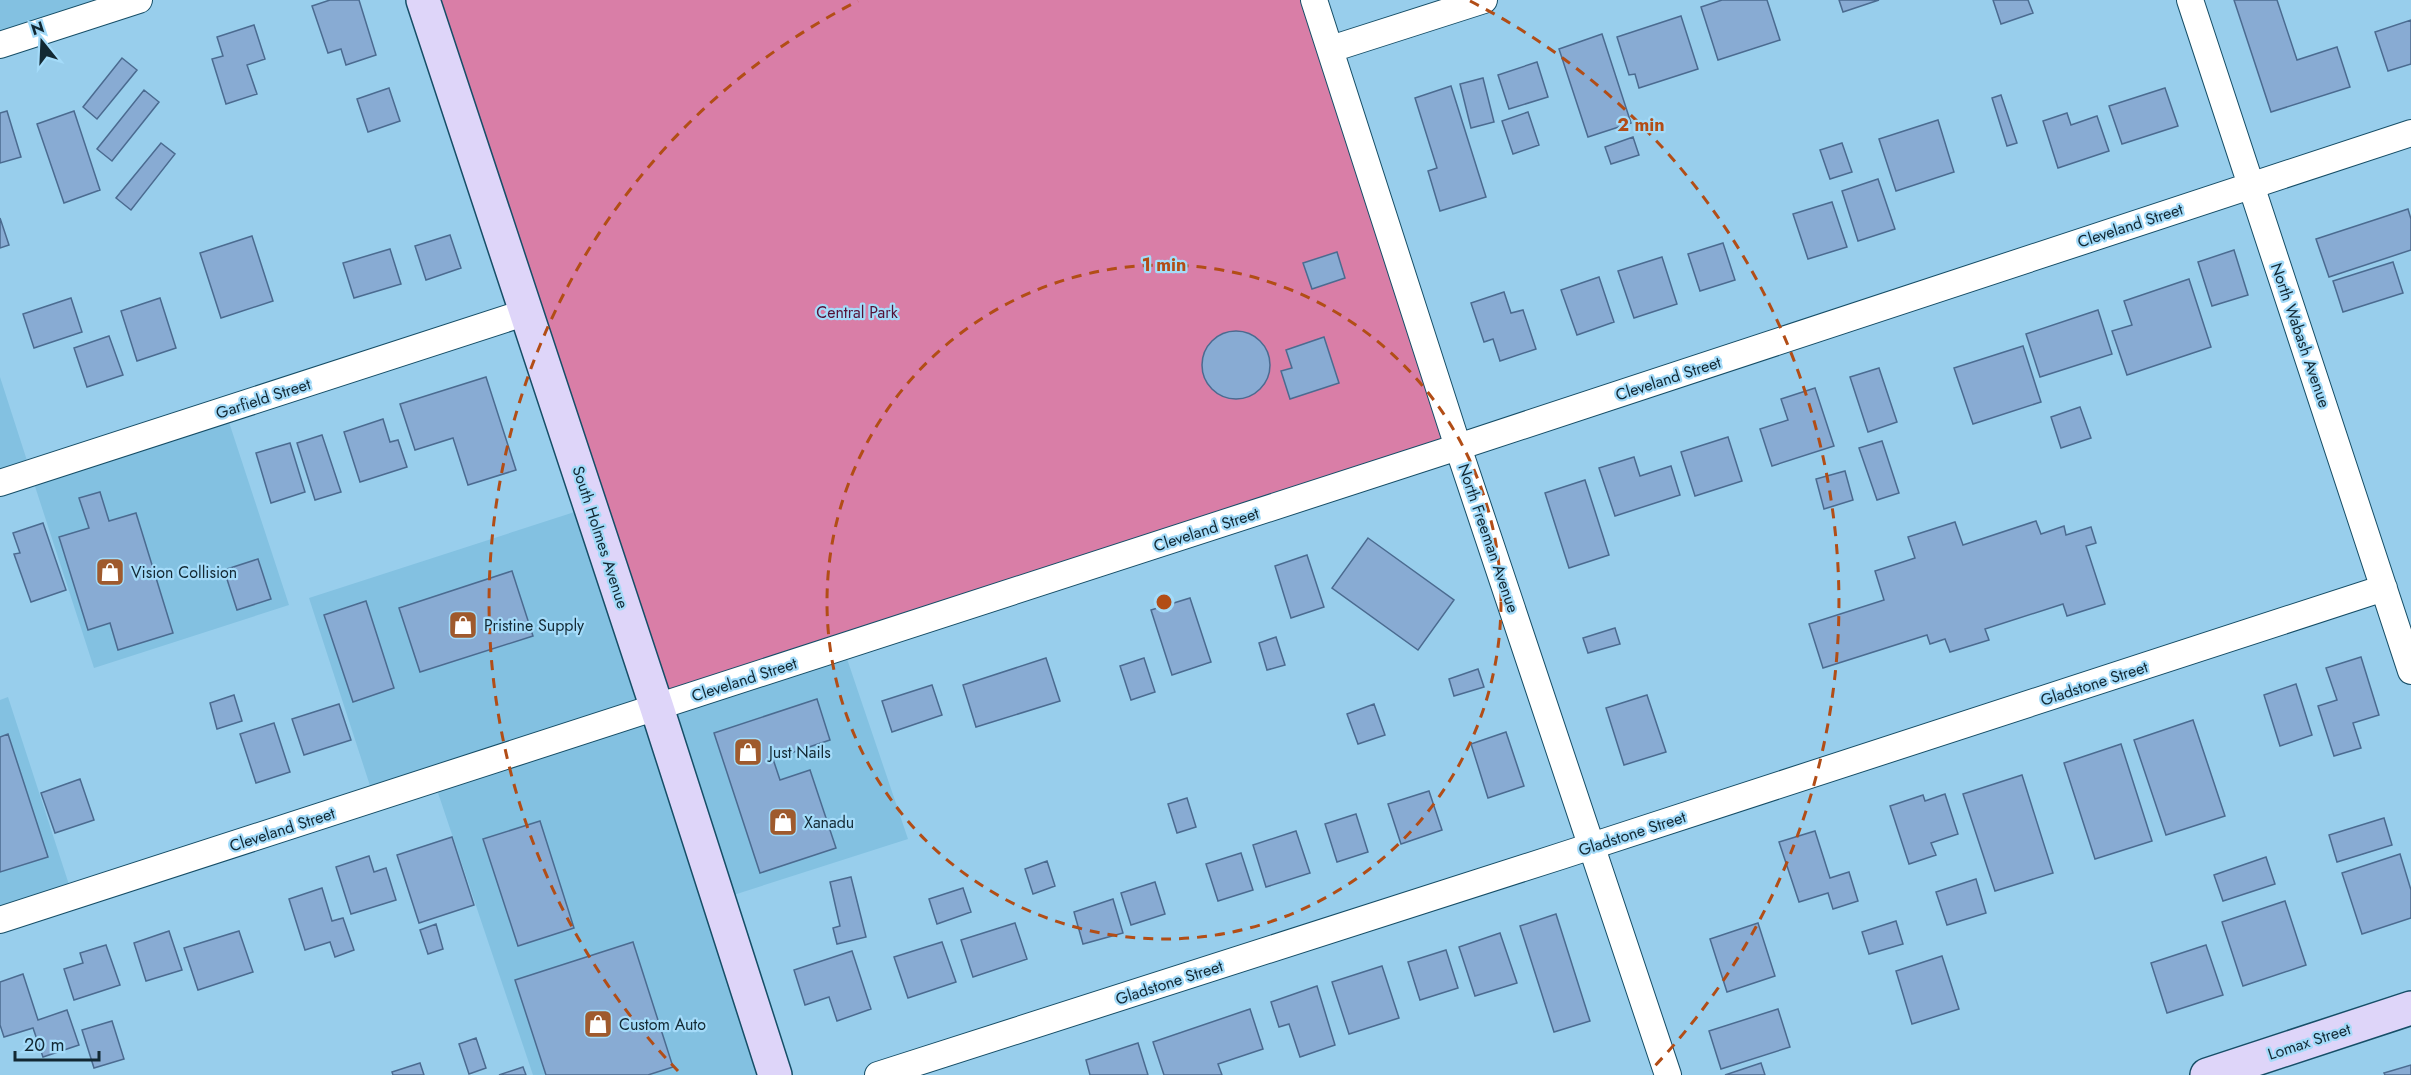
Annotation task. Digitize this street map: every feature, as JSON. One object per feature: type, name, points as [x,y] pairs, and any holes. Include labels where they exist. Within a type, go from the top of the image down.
[{"type":"main road","name":"South Holmes Avenue","points":[[423,0],[657,708],[775,1075]]},
{"type":"main road","name":"Lomax Street","points":[[2207,1075],[2411,1008]]},
{"type":"street","points":[[0,45],[139,0]]},
{"type":"street","name":"North Freeman Avenue","points":[[1314,0],[1458,447],[1668,1075]]},
{"type":"street","points":[[1330,49],[1484,0]]},
{"type":"street","name":"North Wabash Avenue","points":[[2190,0],[2411,671]]},
{"type":"street","name":"Cleveland Street","points":[[0,920],[1458,447],[2411,133]]},
{"type":"street","name":"Garfield Street","points":[[0,483],[526,312]]},
{"type":"street","name":"Gladstone Street","points":[[878,1075],[2384,588]]},
{"type":"shaded area","points":[[0,0],[139,0],[0,45]]},
{"type":"shaded area","points":[[0,377],[31,473],[225,410],[289,605],[94,668],[31,474],[0,483]]},
{"type":"shaded area","points":[[590,507],[843,647],[908,839],[718,900],[775,1075],[533,1075],[434,781],[374,798],[309,598]]},
{"type":"shaded area","points":[[8,697],[73,897],[0,920],[0,700]]},
{"type":"green space","name":"Central Park","points":[[424,0],[1311,0],[1458,447],[657,708]]},
{"type":"building","points":[[330,0],[359,0],[376,55],[346,65],[341,49],[328,53],[312,6]]},
{"type":"building","points":[[1722,0],[1767,0],[1780,40],[1718,60],[1701,7]]},
{"type":"building","points":[[1839,0],[1879,0],[1843,12]]},
{"type":"building","points":[[1993,0],[2028,0],[2033,13],[2001,24]]},
{"type":"building","points":[[2234,0],[2277,0],[2297,60],[2337,47],[2350,87],[2271,112]]},
{"type":"building","points":[[1681,16],[1698,69],[1639,88],[1635,74],[1629,75],[1617,37]]},
{"type":"building","points":[[2411,20],[2411,64],[2388,71],[2375,32]]},
{"type":"building","points":[[254,25],[265,59],[247,65],[257,94],[226,104],[212,59],[223,56],[217,37]]},
{"type":"building","points":[[1602,34],[1631,123],[1588,137],[1559,49]]},
{"type":"building","points":[[122,58],[137,70],[97,119],[83,107]]},
{"type":"building","points":[[1537,62],[1548,97],[1509,109],[1498,75]]},
{"type":"building","points":[[1483,78],[1494,122],[1471,128],[1460,84]]},
{"type":"building","points":[[1451,86],[1486,197],[1440,211],[1428,171],[1437,168],[1415,98]]},
{"type":"building","points":[[389,88],[400,121],[368,132],[357,99]]},
{"type":"building","points":[[2165,88],[2178,126],[2122,144],[2109,106]]},
{"type":"building","points":[[144,90],[159,102],[112,161],[97,149]]},
{"type":"building","points":[[2001,95],[2017,143],[2007,146],[1992,98]]},
{"type":"building","points":[[7,111],[21,157],[0,163],[0,113]]},
{"type":"building","points":[[74,111],[100,190],[64,203],[37,124]]},
{"type":"building","points":[[1528,112],[1539,145],[1513,154],[1502,121]]},
{"type":"building","points":[[2067,113],[2071,125],[2097,116],[2109,151],[2058,168],[2043,121]]},
{"type":"building","points":[[1938,120],[1954,172],[1896,191],[1879,139]]},
{"type":"building","points":[[1633,137],[1639,155],[1611,164],[1605,147]]},
{"type":"building","points":[[161,143],[175,154],[131,210],[116,198]]},
{"type":"building","points":[[1842,143],[1852,172],[1830,179],[1820,150]]},
{"type":"building","points":[[1878,179],[1895,229],[1858,241],[1842,191]]},
{"type":"building","points":[[1832,202],[1847,247],[1808,259],[1793,214]]},
{"type":"building","points":[[2408,209],[2411,219],[2411,250],[2329,277],[2316,239]]},
{"type":"building","points":[[0,218],[9,245],[0,248]]},
{"type":"building","points":[[450,235],[461,268],[426,280],[415,246]]},
{"type":"building","points":[[252,236],[273,301],[221,318],[200,253]]},
{"type":"building","points":[[1723,243],[1735,280],[1700,291],[1688,254]]},
{"type":"building","points":[[390,249],[401,284],[354,298],[343,263]]},
{"type":"building","points":[[2234,250],[2248,295],[2212,306],[2198,262]]},
{"type":"building","points":[[1337,252],[1345,278],[1312,289],[1303,263]]},
{"type":"building","points":[[1662,257],[1677,304],[1634,318],[1618,271]]},
{"type":"building","points":[[2393,262],[2403,293],[2343,312],[2333,281]]},
{"type":"building","points":[[1599,277],[1614,322],[1577,335],[1561,290]]},
{"type":"building","points":[[2189,279],[2211,347],[2127,375],[2112,331],[2132,325],[2124,301]]},
{"type":"building","points":[[1504,292],[1511,313],[1523,310],[1536,349],[1500,361],[1493,339],[1484,342],[1471,303]]},
{"type":"building","points":[[71,298],[82,332],[34,348],[23,314]]},
{"type":"building","points":[[160,298],[176,348],[137,361],[121,311]]},
{"type":"building","points":[[2098,310],[2112,354],[2040,377],[2026,334]]},
{"type":"building","points":[[1236,331],[1249,334],[1260,341],[1267,352],[1270,365],[1267,378],[1260,389],[1249,396],[1236,399],[1223,396],[1212,389],[1205,378],[1202,365],[1205,352],[1212,341],[1223,334]]},
{"type":"building","points":[[109,336],[123,375],[87,387],[74,348]]},
{"type":"building","points":[[1324,337],[1339,383],[1290,399],[1281,371],[1292,368],[1286,350]]},
{"type":"building","points":[[2023,346],[2041,402],[1973,424],[1954,368]]},
{"type":"building","points":[[1879,368],[1897,422],[1868,432],[1850,377]]},
{"type":"building","points":[[486,377],[516,470],[468,485],[453,438],[415,450],[400,404]]},
{"type":"building","points":[[1815,388],[1834,446],[1772,466],[1760,429],[1788,420],[1781,399]]},
{"type":"building","points":[[2080,407],[2091,438],[2061,448],[2051,417]]},
{"type":"building","points":[[383,419],[390,442],[398,440],[407,467],[360,482],[344,432]]},
{"type":"building","points":[[322,435],[341,492],[315,500],[297,443]]},
{"type":"building","points":[[1728,437],[1742,481],[1695,496],[1681,452]]},
{"type":"building","points":[[1882,441],[1899,493],[1877,500],[1859,448]]},
{"type":"building","points":[[290,443],[305,492],[271,503],[256,453]]},
{"type":"building","points":[[1634,457],[1640,476],[1671,466],[1680,495],[1615,516],[1599,468]]},
{"type":"building","points":[[1845,471],[1853,500],[1824,509],[1816,479]]},
{"type":"building","points":[[1585,480],[1609,555],[1569,568],[1545,493]]},
{"type":"building","points":[[100,492],[109,521],[136,513],[173,633],[118,650],[110,623],[88,630],[59,537],[89,528],[79,498]]},
{"type":"building","points":[[2036,521],[2041,534],[2064,526],[2066,535],[2091,527],[2096,543],[2086,546],[2105,604],[2067,616],[2063,604],[1985,629],[1989,640],[1950,652],[1945,639],[1930,644],[1927,635],[1823,668],[1809,624],[1884,600],[1875,571],[1915,558],[1908,537],[1955,522],[1963,545]]},
{"type":"building","points":[[43,523],[66,590],[31,602],[14,554],[20,553],[13,533]]},
{"type":"building","points":[[1368,538],[1454,600],[1418,650],[1332,588]]},
{"type":"building","points":[[1307,555],[1324,607],[1291,618],[1275,566]]},
{"type":"building","points":[[258,559],[271,599],[237,610],[224,570]]},
{"type":"building","points":[[512,571],[533,636],[420,672],[399,608]]},
{"type":"building","points":[[1190,598],[1211,662],[1172,675],[1151,610]]},
{"type":"building","points":[[366,601],[394,688],[353,702],[324,615]]},
{"type":"building","points":[[1615,628],[1620,644],[1588,653],[1583,638]]},
{"type":"building","points":[[1276,637],[1285,665],[1267,670],[1259,643]]},
{"type":"building","points":[[2361,657],[2379,715],[2353,723],[2361,748],[2334,756],[2318,706],[2337,700],[2326,668]]},
{"type":"building","points":[[1046,658],[1060,701],[976,727],[963,685]]},
{"type":"building","points":[[1144,658],[1155,692],[1131,700],[1120,666]]},
{"type":"building","points":[[1478,669],[1484,687],[1454,696],[1449,679]]},
{"type":"building","points":[[2296,684],[2312,735],[2280,746],[2264,695]]},
{"type":"building","points":[[932,685],[942,715],[892,732],[882,701]]},
{"type":"building","points":[[234,695],[242,721],[217,729],[210,703]]},
{"type":"building","points":[[1647,695],[1666,752],[1624,765],[1606,708]]},
{"type":"building","points":[[817,699],[830,740],[773,759],[780,780],[810,770],[836,848],[760,873],[714,733]]},
{"type":"building","points":[[339,704],[351,740],[304,755],[292,719]]},
{"type":"building","points":[[1374,704],[1385,735],[1358,744],[1347,714]]},
{"type":"building","points":[[2193,720],[2225,816],[2166,835],[2134,740]]},
{"type":"building","points":[[274,723],[290,772],[256,783],[240,734]]},
{"type":"building","points":[[1506,732],[1524,786],[1488,798],[1471,744]]},
{"type":"building","points":[[8,734],[48,857],[0,872],[0,737]]},
{"type":"building","points":[[2121,744],[2152,841],[2095,859],[2064,763]]},
{"type":"building","points":[[2022,775],[2053,873],[1995,891],[1963,794]]},
{"type":"building","points":[[80,779],[94,820],[55,833],[41,793]]},
{"type":"building","points":[[1429,791],[1442,830],[1401,844],[1388,804]]},
{"type":"building","points":[[1945,794],[1958,834],[1931,843],[1936,855],[1909,864],[1890,806],[1923,795],[1925,801]]},
{"type":"building","points":[[1187,798],[1196,827],[1177,833],[1168,804]]},
{"type":"building","points":[[1356,814],[1368,852],[1337,862],[1325,824]]},
{"type":"building","points":[[2384,818],[2392,845],[2337,862],[2329,835]]},
{"type":"building","points":[[540,821],[574,928],[518,946],[483,839]]},
{"type":"building","points":[[1296,831],[1310,873],[1266,887],[1253,845]]},
{"type":"building","points":[[1815,831],[1830,878],[1849,872],[1858,901],[1833,909],[1828,893],[1799,902],[1779,842]]},
{"type":"building","points":[[452,837],[474,905],[419,923],[397,855]]},
{"type":"building","points":[[1241,853],[1253,890],[1218,901],[1206,864]]},
{"type":"building","points":[[2400,854],[2411,890],[2411,918],[2362,934],[2342,873]]},
{"type":"building","points":[[369,856],[374,872],[386,868],[396,900],[351,914],[336,867]]},
{"type":"building","points":[[2266,857],[2275,884],[2223,901],[2214,875]]},
{"type":"building","points":[[1047,861],[1055,886],[1033,894],[1025,869]]},
{"type":"building","points":[[851,877],[866,937],[837,944],[833,928],[840,926],[830,882]]},
{"type":"building","points":[[1976,879],[1986,913],[1947,925],[1936,892]]},
{"type":"building","points":[[1155,882],[1165,914],[1131,925],[1121,893]]},
{"type":"building","points":[[322,888],[332,921],[343,918],[354,950],[335,957],[330,942],[305,950],[289,899]]},
{"type":"building","points":[[963,888],[971,912],[937,924],[929,899]]},
{"type":"building","points":[[1113,899],[1123,933],[1083,944],[1074,912]]},
{"type":"building","points":[[2285,901],[2306,965],[2243,986],[2222,922]]},
{"type":"building","points":[[1556,914],[1590,1021],[1554,1032],[1520,926]]},
{"type":"building","points":[[1896,921],[1903,944],[1869,954],[1862,932]]},
{"type":"building","points":[[1015,923],[1027,959],[973,977],[961,940]]},
{"type":"building","points":[[1758,923],[1775,976],[1727,992],[1710,939]]},
{"type":"building","points":[[436,924],[443,949],[428,954],[420,930]]},
{"type":"building","points":[[169,931],[182,970],[146,981],[134,943]]},
{"type":"building","points":[[239,931],[253,972],[198,990],[184,948]]},
{"type":"building","points":[[1500,933],[1517,983],[1475,996],[1459,947]]},
{"type":"building","points":[[633,942],[673,1067],[648,1075],[546,1075],[515,980]]},
{"type":"building","points":[[942,942],[956,982],[908,998],[894,957]]},
{"type":"building","points":[[106,945],[120,985],[74,1000],[64,969],[83,963],[80,953]]},
{"type":"building","points":[[2206,945],[2223,995],[2167,1013],[2151,963]]},
{"type":"building","points":[[1446,950],[1458,988],[1420,1000],[1408,962]]},
{"type":"building","points":[[852,951],[871,1009],[837,1021],[829,997],[805,1005],[794,970]]},
{"type":"building","points":[[1942,956],[1959,1009],[1912,1024],[1896,971]]},
{"type":"building","points":[[1382,966],[1399,1018],[1349,1034],[1332,982]]},
{"type":"building","points":[[23,974],[38,1020],[67,1010],[79,1045],[43,1057],[33,1028],[4,1037],[0,1025],[0,982]]},
{"type":"building","points":[[1317,986],[1335,1045],[1300,1057],[1289,1024],[1279,1027],[1271,1002]]},
{"type":"building","points":[[1250,1009],[1263,1049],[1218,1064],[1222,1075],[1164,1075],[1153,1042]]},
{"type":"building","points":[[1778,1009],[1790,1047],[1721,1069],[1709,1031]]},
{"type":"building","points":[[112,1021],[124,1059],[94,1068],[82,1030]]},
{"type":"building","points":[[476,1038],[486,1068],[469,1074],[459,1044]]},
{"type":"building","points":[[1138,1043],[1148,1075],[1090,1075],[1086,1060]]},
{"type":"building","points":[[420,1063],[424,1075],[393,1075],[392,1072]]},
{"type":"building","points":[[1761,1063],[1765,1075],[1725,1075]]},
{"type":"building","points":[[2411,1065],[2411,1075],[2385,1075],[2384,1073]]},
{"type":"building","points":[[523,1067],[526,1075],[499,1075]]},
{"type":"place","name":"Vision Collision","points":[[110,572]]},
{"type":"place","name":"Pristine Supply","points":[[463,625]]},
{"type":"place","name":"Just Nails","points":[[748,752]]},
{"type":"place","name":"Xanadu","points":[[783,822]]},
{"type":"place","name":"Custom Auto","points":[[598,1024]]}]
